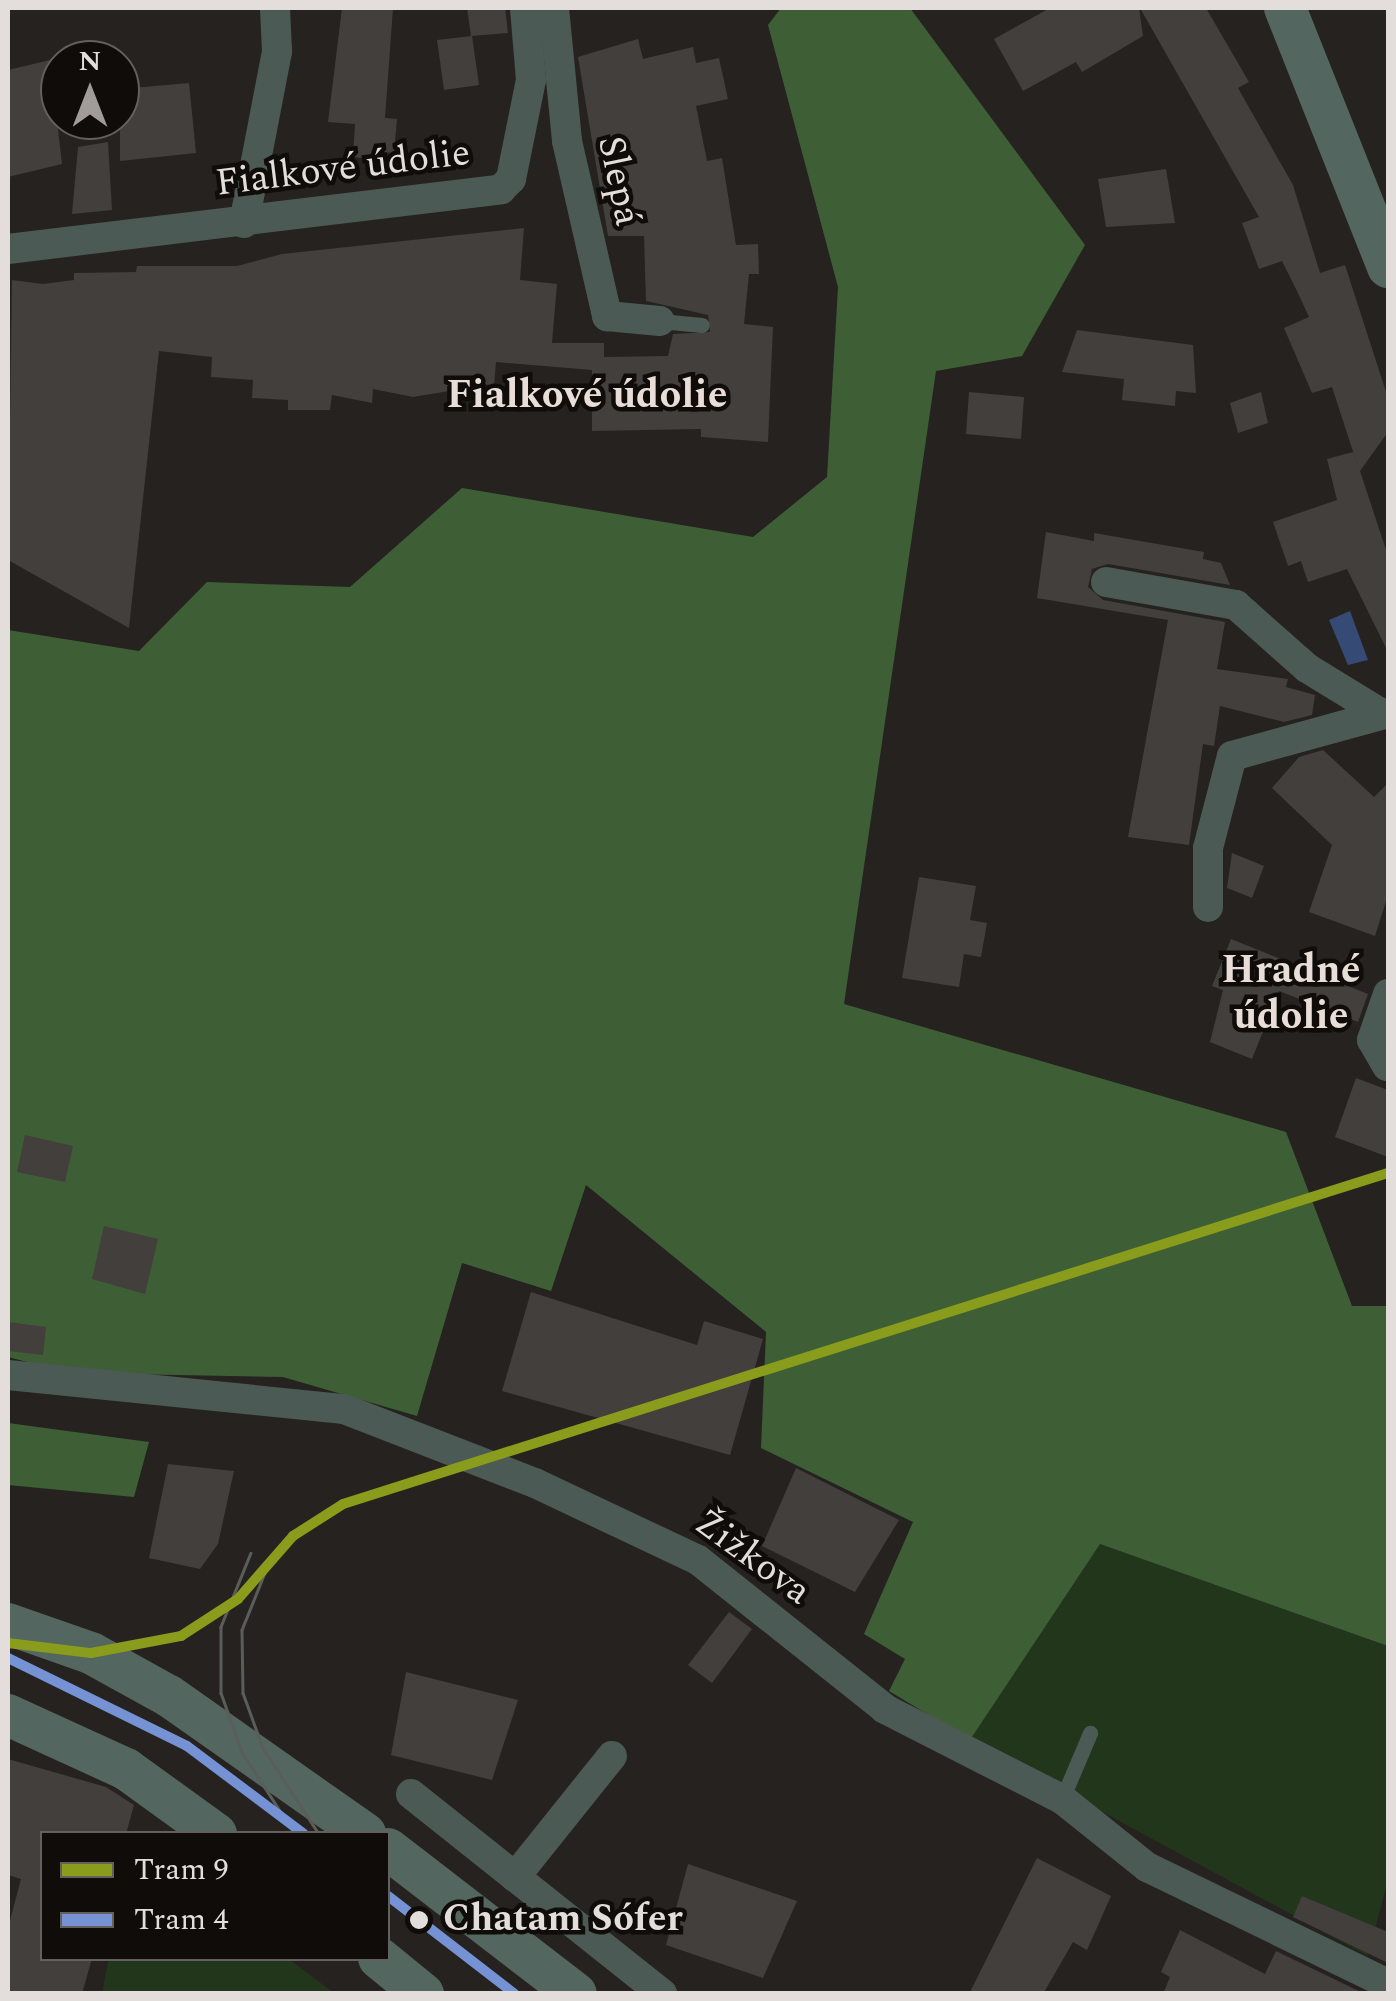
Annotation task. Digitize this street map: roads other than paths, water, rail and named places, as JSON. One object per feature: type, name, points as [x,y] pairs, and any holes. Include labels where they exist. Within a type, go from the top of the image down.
[{"type":"main road","points":[[1285,8],[1388,267]]},
{"type":"main road","points":[[8,1624],[91,1653],[169,1696],[362,1831]]},
{"type":"main road","points":[[8,1715],[126,1769],[212,1831]]},
{"type":"main road","points":[[390,1852],[576,1994]]},
{"type":"main road","points":[[383,1961],[423,1994]]},
{"type":"street","points":[[244,223],[277,51],[275,8]]},
{"type":"street","name":"Fialkové údolie","points":[[8,249],[501,189],[511,180],[531,80],[526,8]]},
{"type":"street","name":"Slepá","points":[[554,8],[567,142],[607,316],[660,321]]},
{"type":"street","points":[[1106,582],[1236,605],[1307,668],[1385,714]]},
{"type":"street","points":[[1208,907],[1208,848],[1232,756],[1385,714]]},
{"type":"street","points":[[1387,1066],[1372,1040],[1388,994]]},
{"type":"street","name":"Žižkova","points":[[8,1375],[294,1400],[429,1440],[698,1560],[885,1709],[1062,1798],[1147,1868],[1382,1981]]},
{"type":"street","points":[[516,1877],[612,1756]]},
{"type":"street","points":[[411,1794],[662,1994]]},
{"type":"lane","points":[[660,321],[702,325]]},
{"type":"lane","points":[[1062,1798],[1090,1733]]},
{"type":"water","points":[[1350,611],[1368,660],[1348,665],[1329,620]]},
{"type":"tram line","name":"9","points":[[8,1643],[91,1653],[181,1636],[238,1599],[293,1536],[343,1504],[1388,1173]]},
{"type":"tram line","points":[[251,1553],[221,1627],[221,1693],[242,1752],[293,1831]]},
{"type":"tram line","points":[[269,1563],[242,1630],[243,1693],[263,1748],[317,1831]]},
{"type":"tram line","name":"4","points":[[8,1658],[187,1746],[300,1831]]},
{"type":"tram line","name":"4","points":[[390,1898],[515,1994]]},
{"type":"place","name":"Chatam Sófer","points":[[419,1920]]},
{"type":"district","name":"Fialkové údolie","points":[[587,396]]},
{"type":"district","name":"Hradné údolie","points":[[1291,994]]}]
